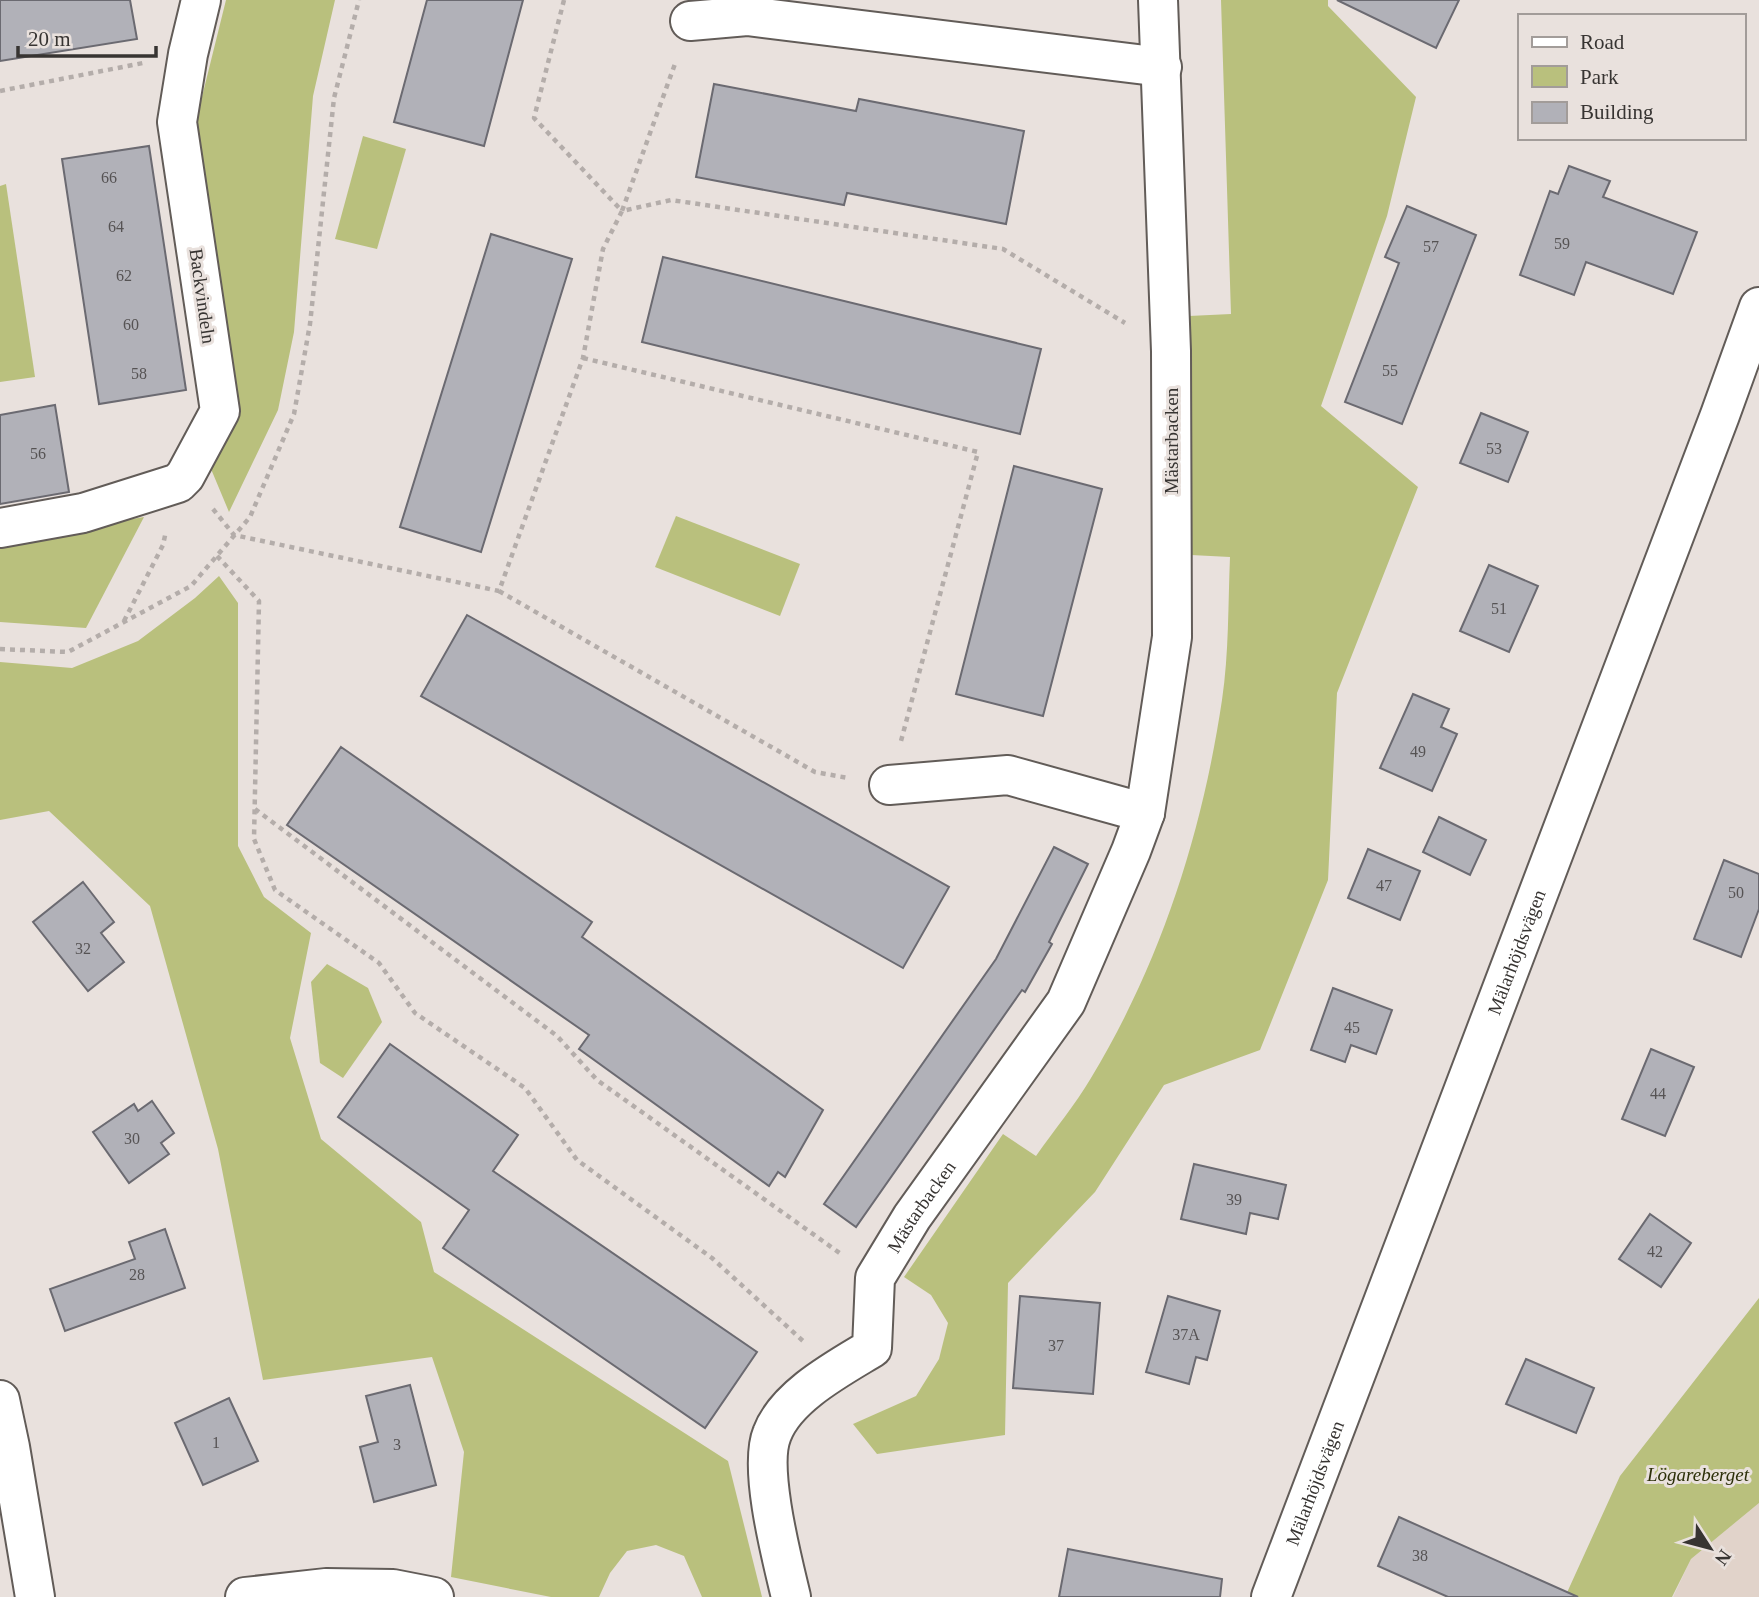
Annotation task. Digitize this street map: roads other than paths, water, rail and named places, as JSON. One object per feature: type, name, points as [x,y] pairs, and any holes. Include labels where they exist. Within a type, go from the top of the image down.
[{"type":"street","name":"Backvindeln","points":[[0,528],[83,513],[178,483],[185,476],[220,411],[177,122],[188,54],[201,0]]},
{"type":"street","name":"Mästarbacken","points":[[791,1597],[768,1479],[766,1457],[772,1433],[799,1397],[834,1370],[872,1348],[876,1278],[912,1217],[1066,1002],[1131,851],[1144,813],[1172,637],[1171,351],[1158,0]]},
{"type":"street","points":[[690,21],[747,16],[1162,66]]},
{"type":"street","name":"Mälarhöjdsvägen","points":[[1272,1597],[1706,454],[1759,307]]},
{"type":"street","points":[[889,785],[1008,775],[1144,813]]},
{"type":"street","points":[[0,1401],[35,1597]]},
{"type":"street","points":[[245,1597],[326,1588],[393,1589],[433,1597]]},
{"type":"park label","name":"Lögareberget","points":[[1698,1474]]}]
